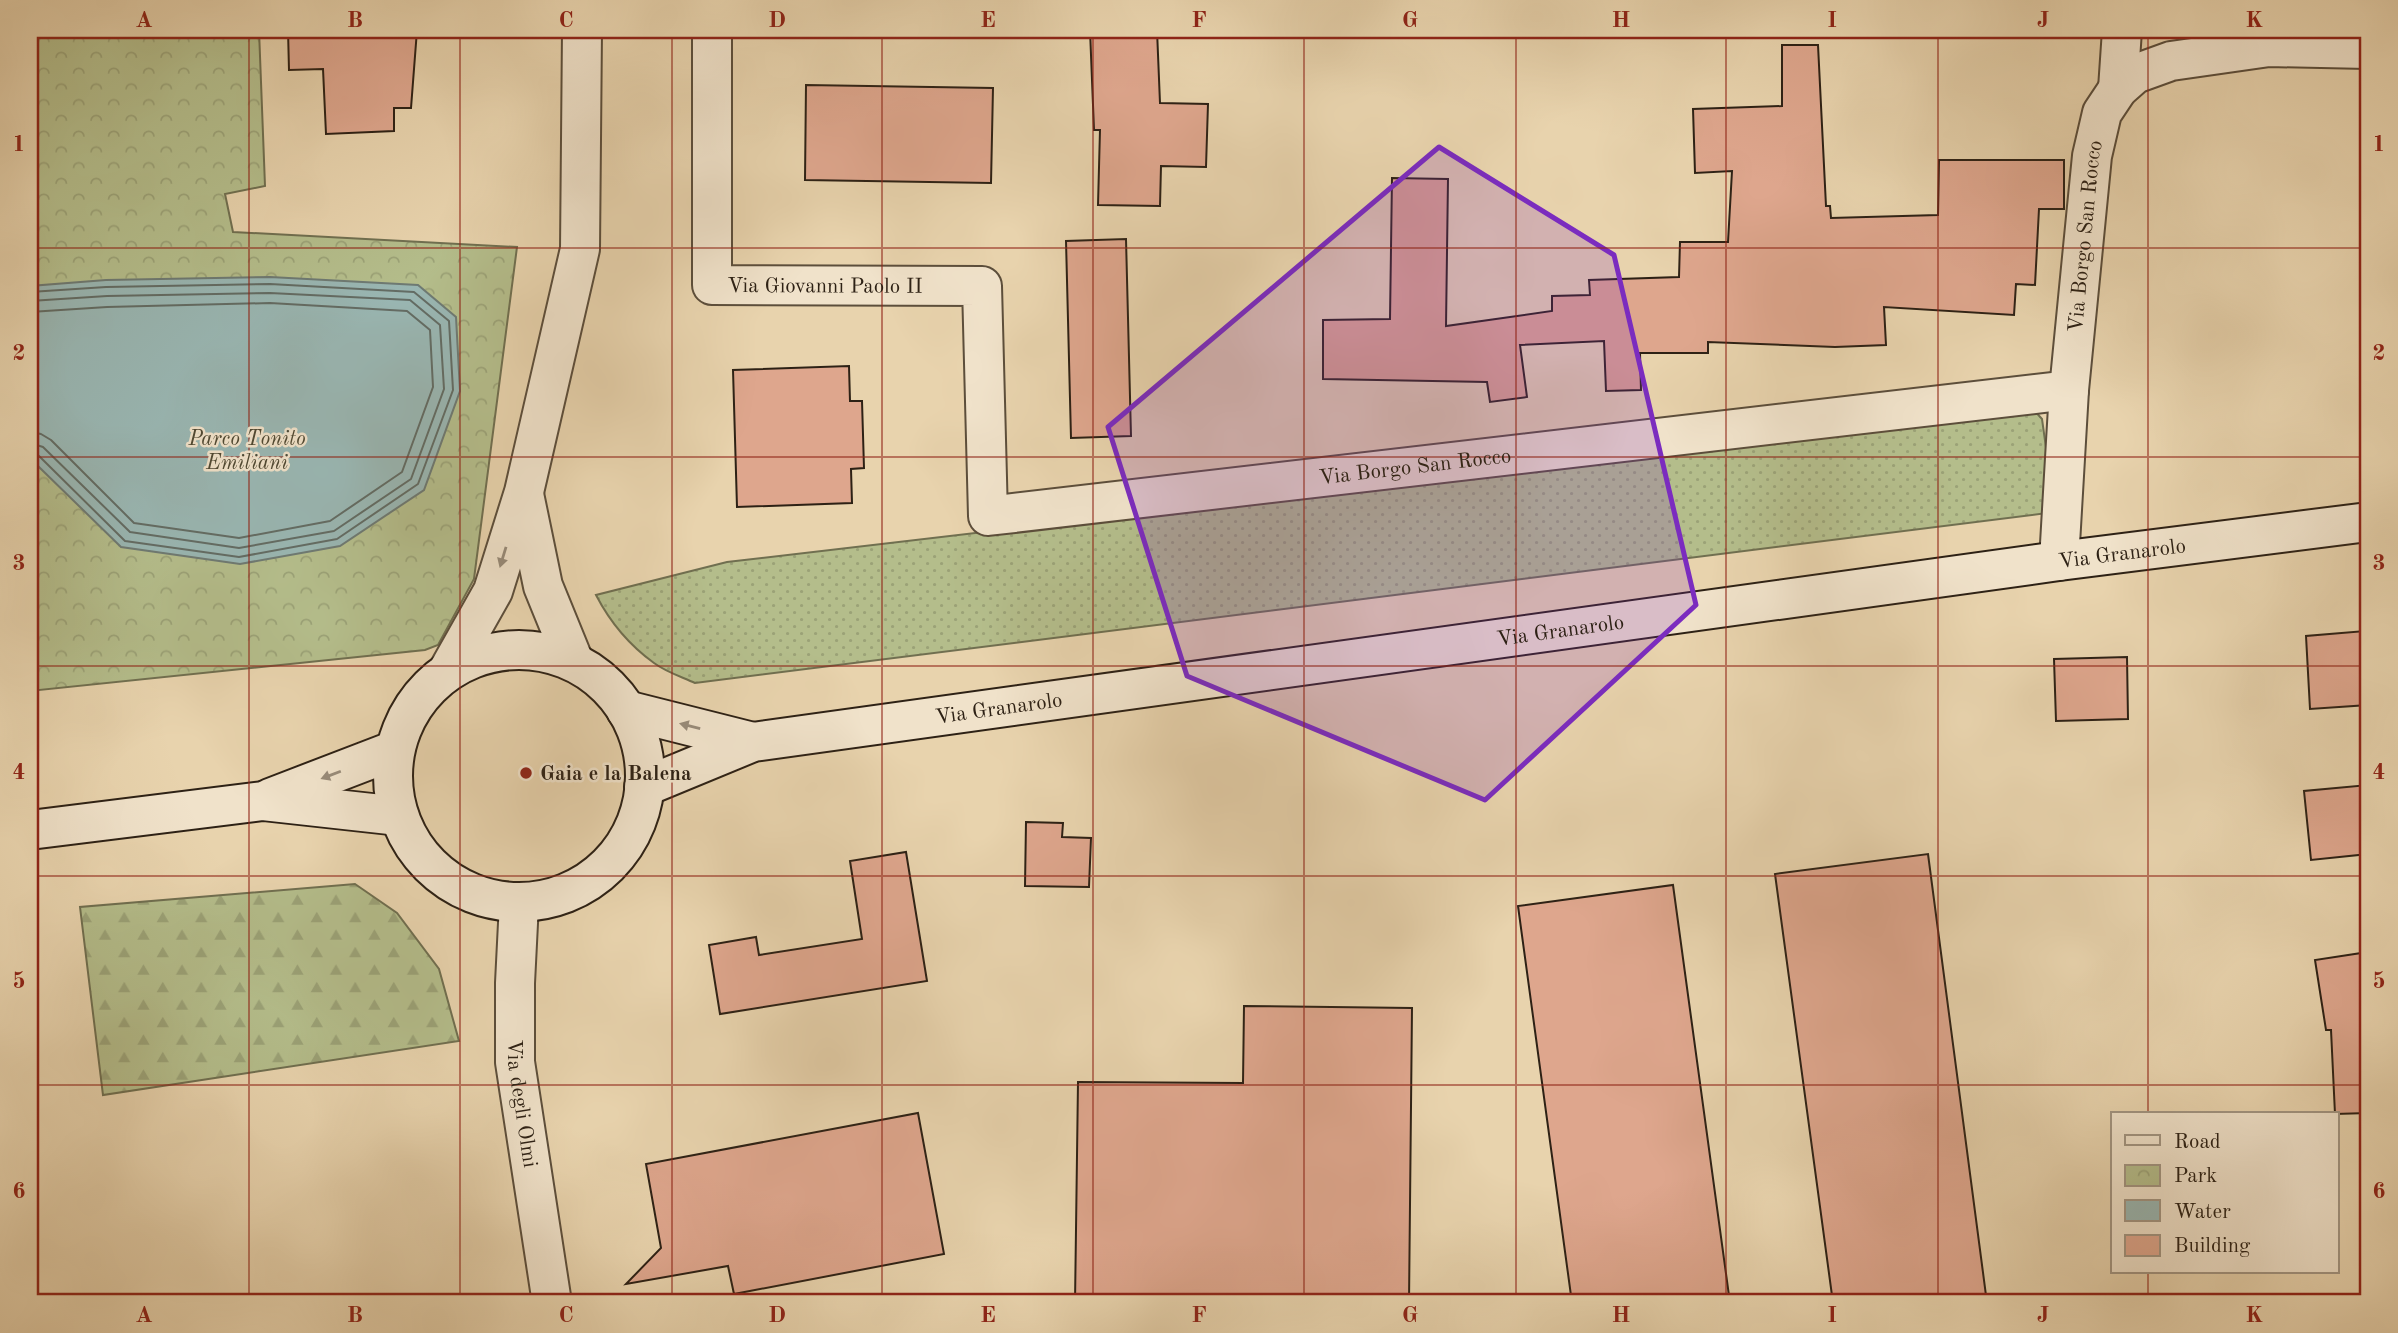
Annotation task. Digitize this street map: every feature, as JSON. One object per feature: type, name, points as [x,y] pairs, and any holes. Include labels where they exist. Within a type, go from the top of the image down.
[{"type":"street","points":[[450,669],[493,590],[524,492],[580,249],[582,30]]},
{"type":"street","name":"Via Giovanni Paolo II","points":[[712,30],[712,285],[982,286]]},
{"type":"street","name":"Via Borgo San Rocco","points":[[2118,89],[2122,30]]},
{"type":"street","name":"Via Borgo San Rocco","points":[[2059,561],[2069,390],[2092,156],[2102,113],[2118,89],[2135,74],[2171,61],[2269,47],[2368,49]]},
{"type":"street","name":"Via Borgo San Rocco","points":[[982,286],[988,516],[2069,390]]},
{"type":"street","points":[[524,492],[543,586],[574,662]]},
{"type":"street","name":"Via Granarolo","points":[[753,742],[2059,561],[2368,522]]},
{"type":"street","points":[[533,650],[574,662],[604,683],[626,710],[641,747],[644,787],[636,823],[617,856],[590,881],[556,897],[519,903],[480,896],[445,879],[417,851],[399,816],[392,783],[395,750],[406,719],[424,691],[450,669],[489,653],[533,650]]},
{"type":"street","points":[[626,710],[753,742]]},
{"type":"street","points":[[644,787],[753,742]]},
{"type":"street","points":[[263,801],[395,750]]},
{"type":"street","points":[[30,830],[263,801],[399,816]]},
{"type":"street","name":"Via degli Olmi","points":[[519,903],[515,1062],[552,1303]]},
{"type":"highlighted area","points":[[1439,147],[1614,255],[1696,605],[1485,800],[1187,676],[1108,427]]},
{"type":"green space","name":"Parco Tonito Emiliani","points":[[30,30],[259,30],[265,186],[225,194],[233,232],[517,247],[474,579],[438,645],[425,650],[30,691]]},
{"type":"green space","points":[[2033,409],[2042,419],[2055,512],[695,683],[669,672],[636,649],[614,624],[596,595],[727,562]]},
{"type":"green space","points":[[355,884],[397,913],[439,969],[459,1041],[103,1095],[80,907]]},
{"type":"water","points":[[270,277],[418,285],[456,317],[460,391],[424,490],[340,546],[240,564],[121,547],[30,455],[30,286],[106,280]]},
{"type":"building","points":[[288,30],[417,30],[411,108],[394,108],[394,131],[326,134],[323,69],[289,70]]},
{"type":"building","points":[[1090,30],[1157,30],[1160,103],[1208,104],[1206,167],[1161,166],[1160,206],[1098,205],[1100,130],[1094,130]]},
{"type":"building","points":[[1782,45],[1818,45],[1826,206],[1830,206],[1831,218],[1938,215],[1939,160],[2064,160],[2064,209],[2039,209],[2035,285],[2016,284],[2014,315],[1884,307],[1886,345],[1835,347],[1708,342],[1708,353],[1640,353],[1641,390],[1606,391],[1604,341],[1520,345],[1527,397],[1490,402],[1487,382],[1323,379],[1323,320],[1390,319],[1392,178],[1448,179],[1446,326],[1552,311],[1552,296],[1590,295],[1589,280],[1679,277],[1680,242],[1728,242],[1732,171],[1695,173],[1693,109],[1782,106]]},
{"type":"building","points":[[806,85],[993,88],[991,183],[805,180]]},
{"type":"building","points":[[1126,239],[1131,436],[1071,438],[1066,241]]},
{"type":"building","points":[[849,366],[850,401],[862,401],[864,468],[851,469],[852,503],[737,507],[733,370]]},
{"type":"building","points":[[2365,631],[2368,705],[2310,709],[2306,636]]},
{"type":"building","points":[[2127,657],[2128,719],[2056,721],[2054,659]]},
{"type":"building","points":[[2368,785],[2368,854],[2311,860],[2304,791]]},
{"type":"building","points":[[1026,822],[1063,823],[1062,837],[1091,838],[1089,887],[1025,886]]},
{"type":"building","points":[[906,852],[927,981],[720,1014],[709,945],[756,937],[759,955],[862,939],[850,861]]},
{"type":"building","points":[[1928,854],[1987,1303],[1833,1303],[1775,874]]},
{"type":"building","points":[[1673,885],[1730,1303],[1572,1303],[1518,906]]},
{"type":"building","points":[[2368,952],[2368,1113],[2335,1112],[2331,1030],[2326,1030],[2315,960]]},
{"type":"building","points":[[1244,1006],[1412,1008],[1409,1303],[1075,1303],[1078,1082],[1243,1083]]},
{"type":"building","points":[[918,1113],[944,1254],[734,1294],[728,1266],[626,1284],[661,1248],[646,1164]]},
{"type":"place","name":"Gaia e la Balena","points":[[526,773]]}]
